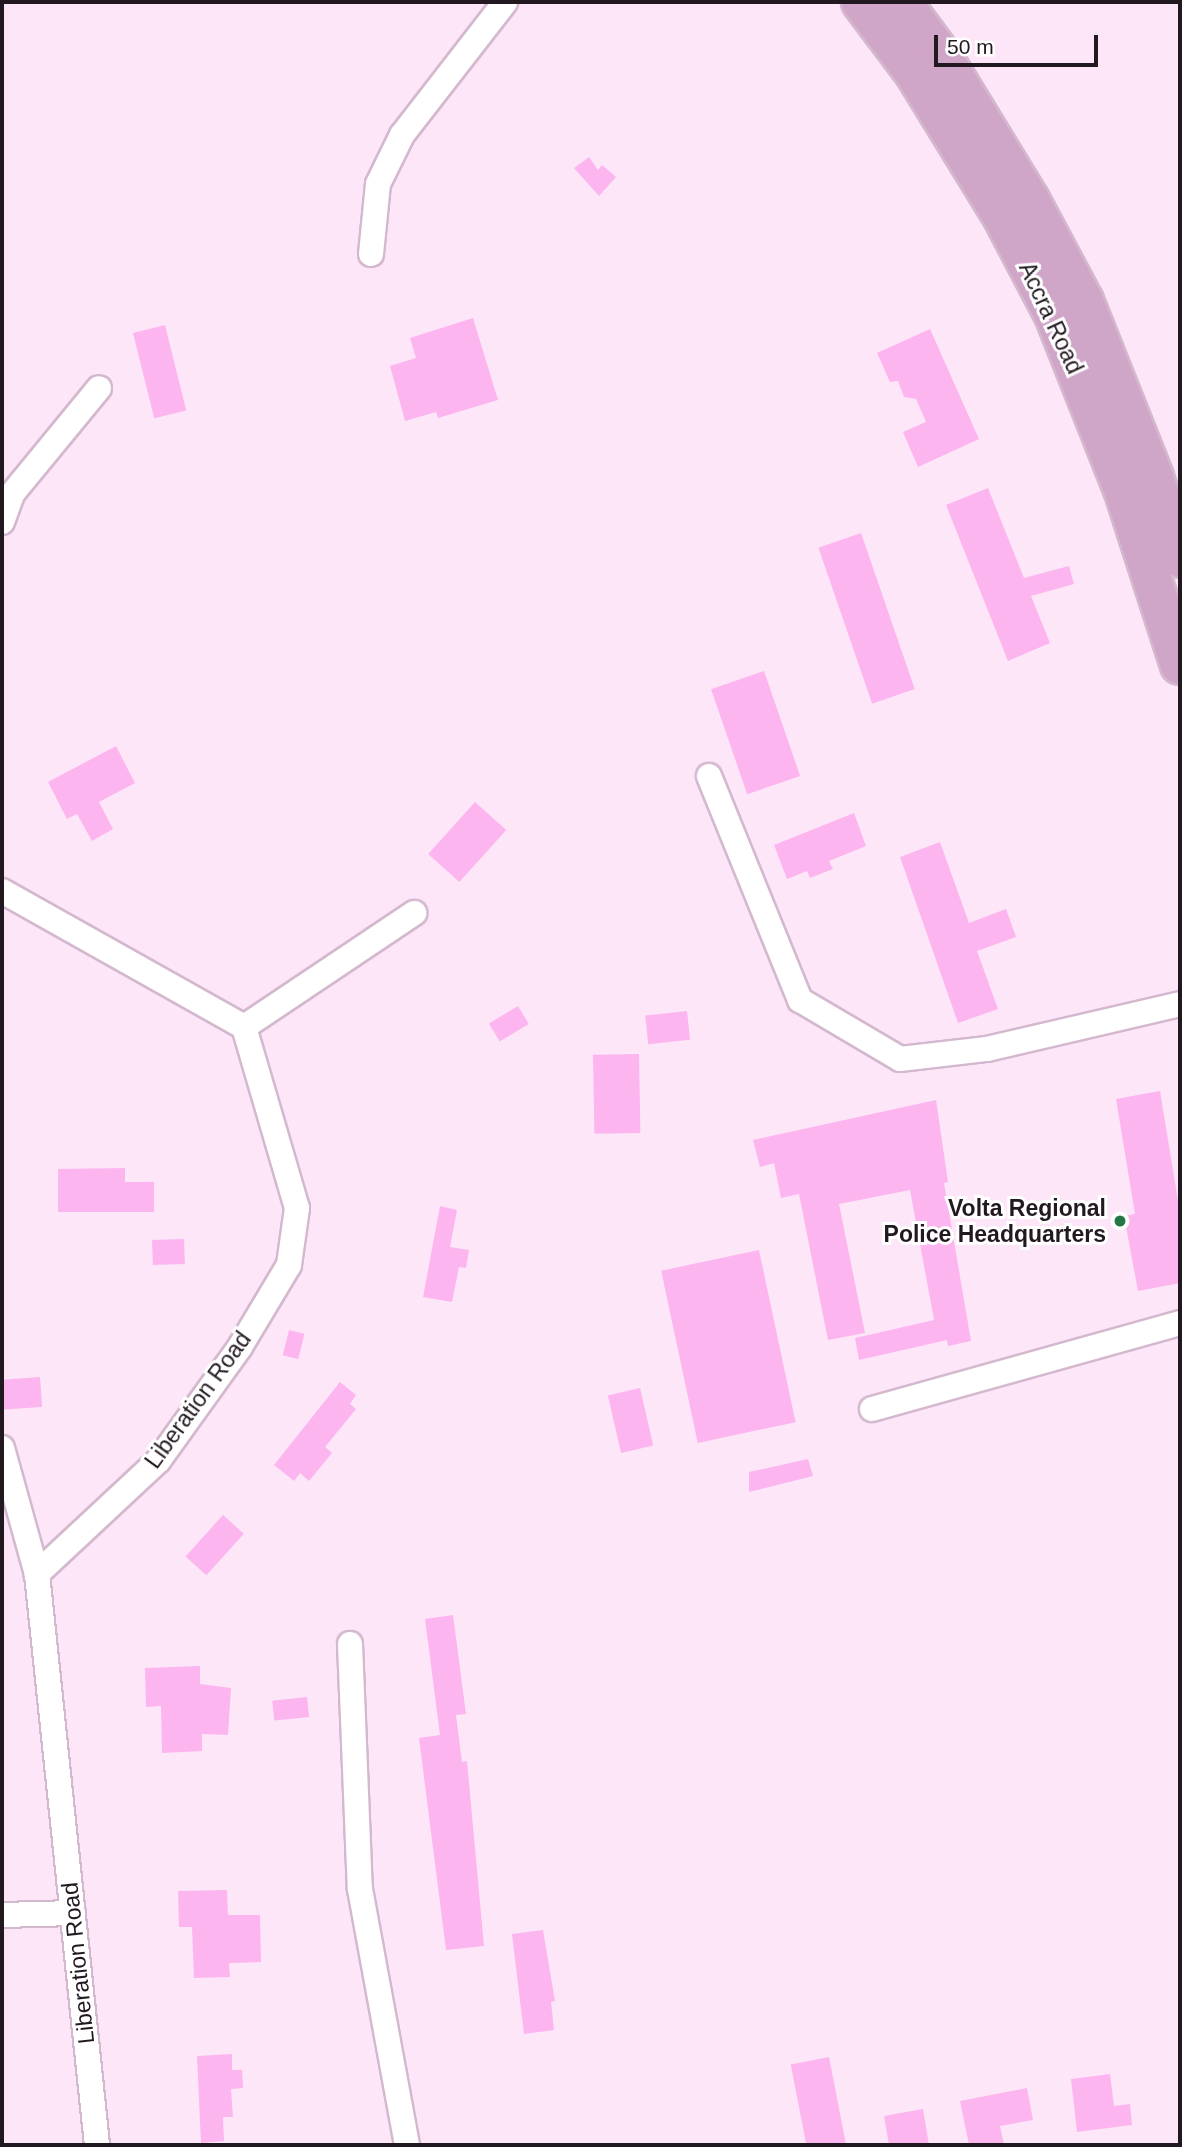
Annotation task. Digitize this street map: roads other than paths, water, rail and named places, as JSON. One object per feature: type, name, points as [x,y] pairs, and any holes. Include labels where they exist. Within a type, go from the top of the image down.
[{"type":"main road","name":"Accra Road","points":[[861,2],[915,74],[1002,216],[1054,316],[1123,489],[1180,665]]},
{"type":"main road","name":"Accra Road","points":[[902,2],[942,56],[1030,200],[1084,301],[1154,477],[1180,558]]},
{"type":"street","points":[[371,254],[378,184],[402,135],[505,2]]},
{"type":"street","points":[[2,522],[12,494],[99,388]]},
{"type":"street","points":[[709,776],[800,1000],[900,1059],[987,1049],[1180,1004]]},
{"type":"street","points":[[2,891],[244,1027],[414,913]]},
{"type":"street","name":"Liberation Road","points":[[97,2145],[37,1574],[158,1461],[240,1347],[289,1265],[297,1208],[294,1188],[244,1027]]},
{"type":"street","points":[[872,1409],[1180,1323]]},
{"type":"street","points":[[2,1448],[37,1574]]},
{"type":"street","points":[[349,1644],[360,1889],[407,2145]]},
{"type":"street","points":[[2,1915],[73,1913]]},
{"type":"place","name":"Volta Regional Police Headquarters","points":[[1120,1221]]}]
